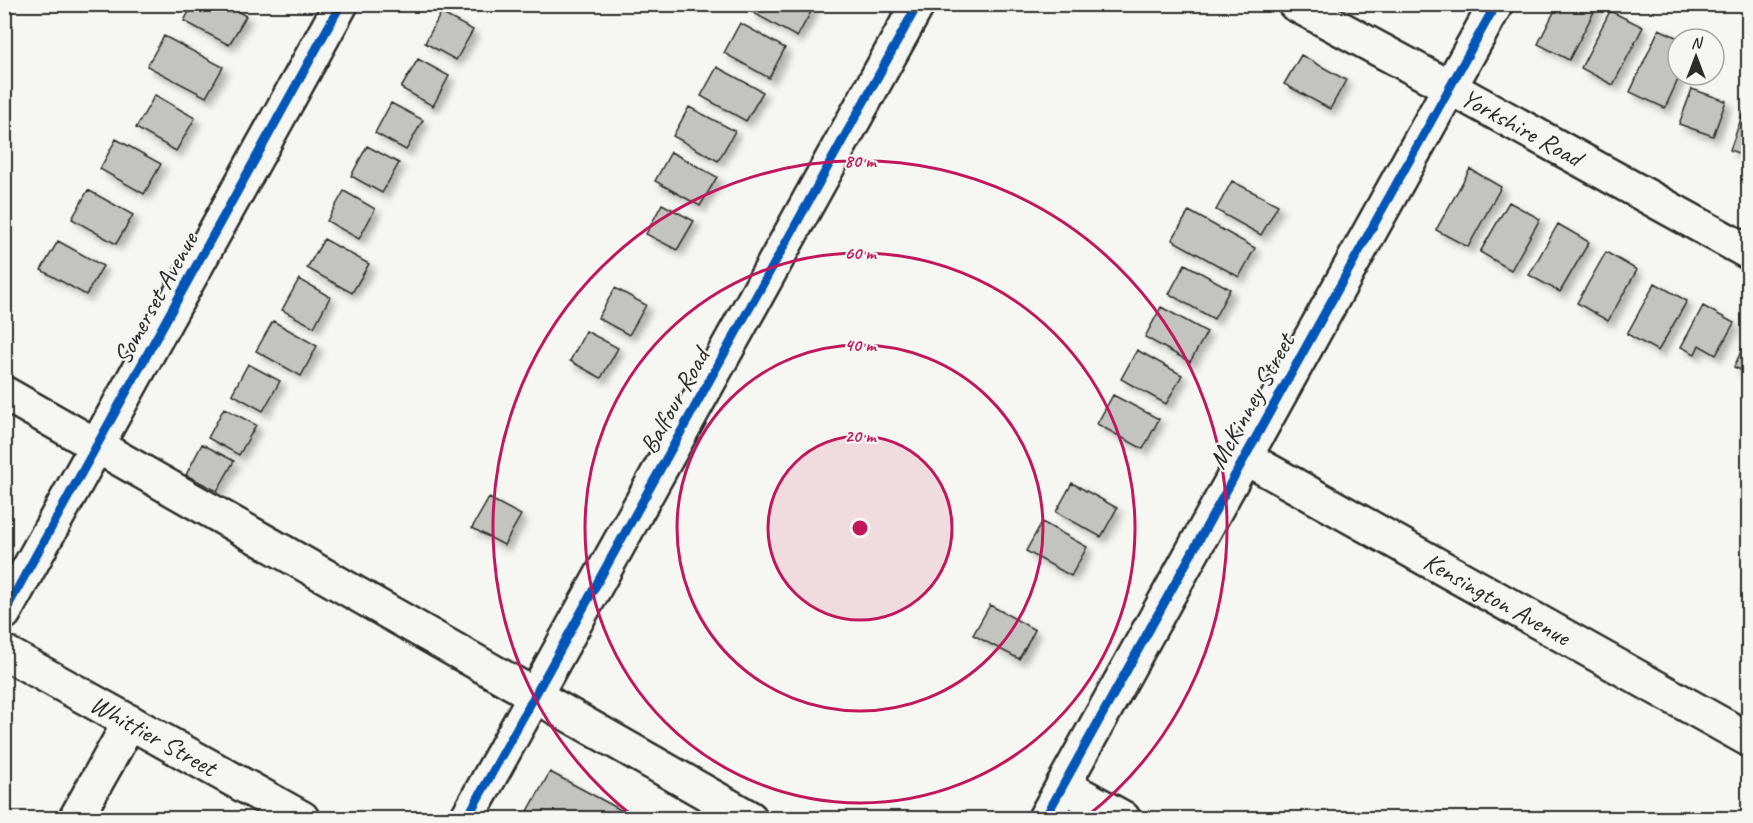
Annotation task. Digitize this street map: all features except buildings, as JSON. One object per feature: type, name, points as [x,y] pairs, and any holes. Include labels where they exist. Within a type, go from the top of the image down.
[{"type":"street","name":"Somerset Avenue","points":[[4,612],[341,4]]},
{"type":"street","name":"Balfour Road","points":[[467,819],[918,4]]},
{"type":"street","name":"Yorkshire Road","points":[[1295,4],[1749,252]]},
{"type":"street","name":"McKinney Street","points":[[1044,819],[1497,4]]},
{"type":"street","points":[[4,393],[98,444],[750,819]]},
{"type":"street","name":"Kensington Avenue","points":[[1244,457],[1749,739]]},
{"type":"street","name":"Whittier Street","points":[[4,652],[302,819]]},
{"type":"street","points":[[76,819],[130,722]]},
{"type":"street","points":[[1063,785],[1123,819]]},
{"type":"cycle path","points":[[4,613],[341,4]]},
{"type":"cycle path","points":[[467,818],[918,4]]},
{"type":"cycle path","points":[[1045,818],[1496,4]]}]
